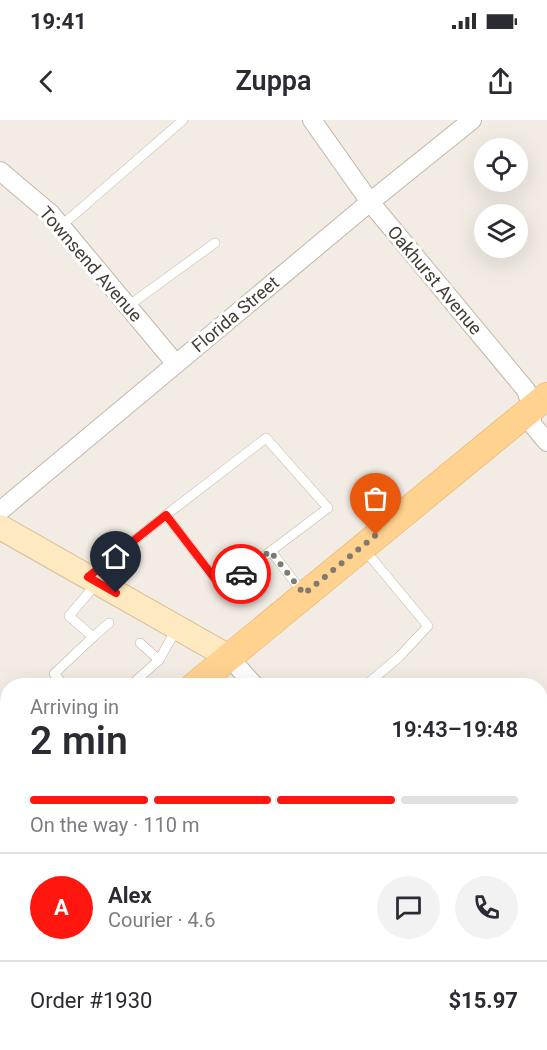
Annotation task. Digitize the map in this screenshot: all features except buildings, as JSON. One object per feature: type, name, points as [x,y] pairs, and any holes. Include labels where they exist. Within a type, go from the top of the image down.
[{"type":"main road","points":[[204,678],[539,402]]},
{"type":"street","name":"Oakhurst Avenue","points":[[312,120],[370,202],[526,390],[539,402],[532,424],[547,442]]},
{"type":"street","name":"Florida Street","points":[[0,511],[370,202],[472,120]]},
{"type":"street","name":"Townsend Avenue","points":[[0,171],[51,214],[176,364]]},
{"type":"street","points":[[0,527],[229,657],[248,678]]},
{"type":"lane","points":[[61,226],[183,120]]},
{"type":"lane","points":[[128,306],[215,243]]},
{"type":"lane","points":[[93,637],[69,616],[93,580],[166,515],[266,438],[328,508],[222,588],[166,515]]},
{"type":"lane","points":[[362,547],[429,626],[374,678]]},
{"type":"lane","points":[[270,551],[304,594]]},
{"type":"lane","points":[[58,678],[54,674],[109,623]]},
{"type":"lane","points":[[139,678],[159,660],[177,628]]},
{"type":"lane","points":[[140,643],[159,660]]},
{"type":"way so far","points":[[241,574],[270,551],[304,594],[376,535]]},
{"type":"route","points":[[116,593],[88,577],[166,515],[222,588],[241,574]]}]
